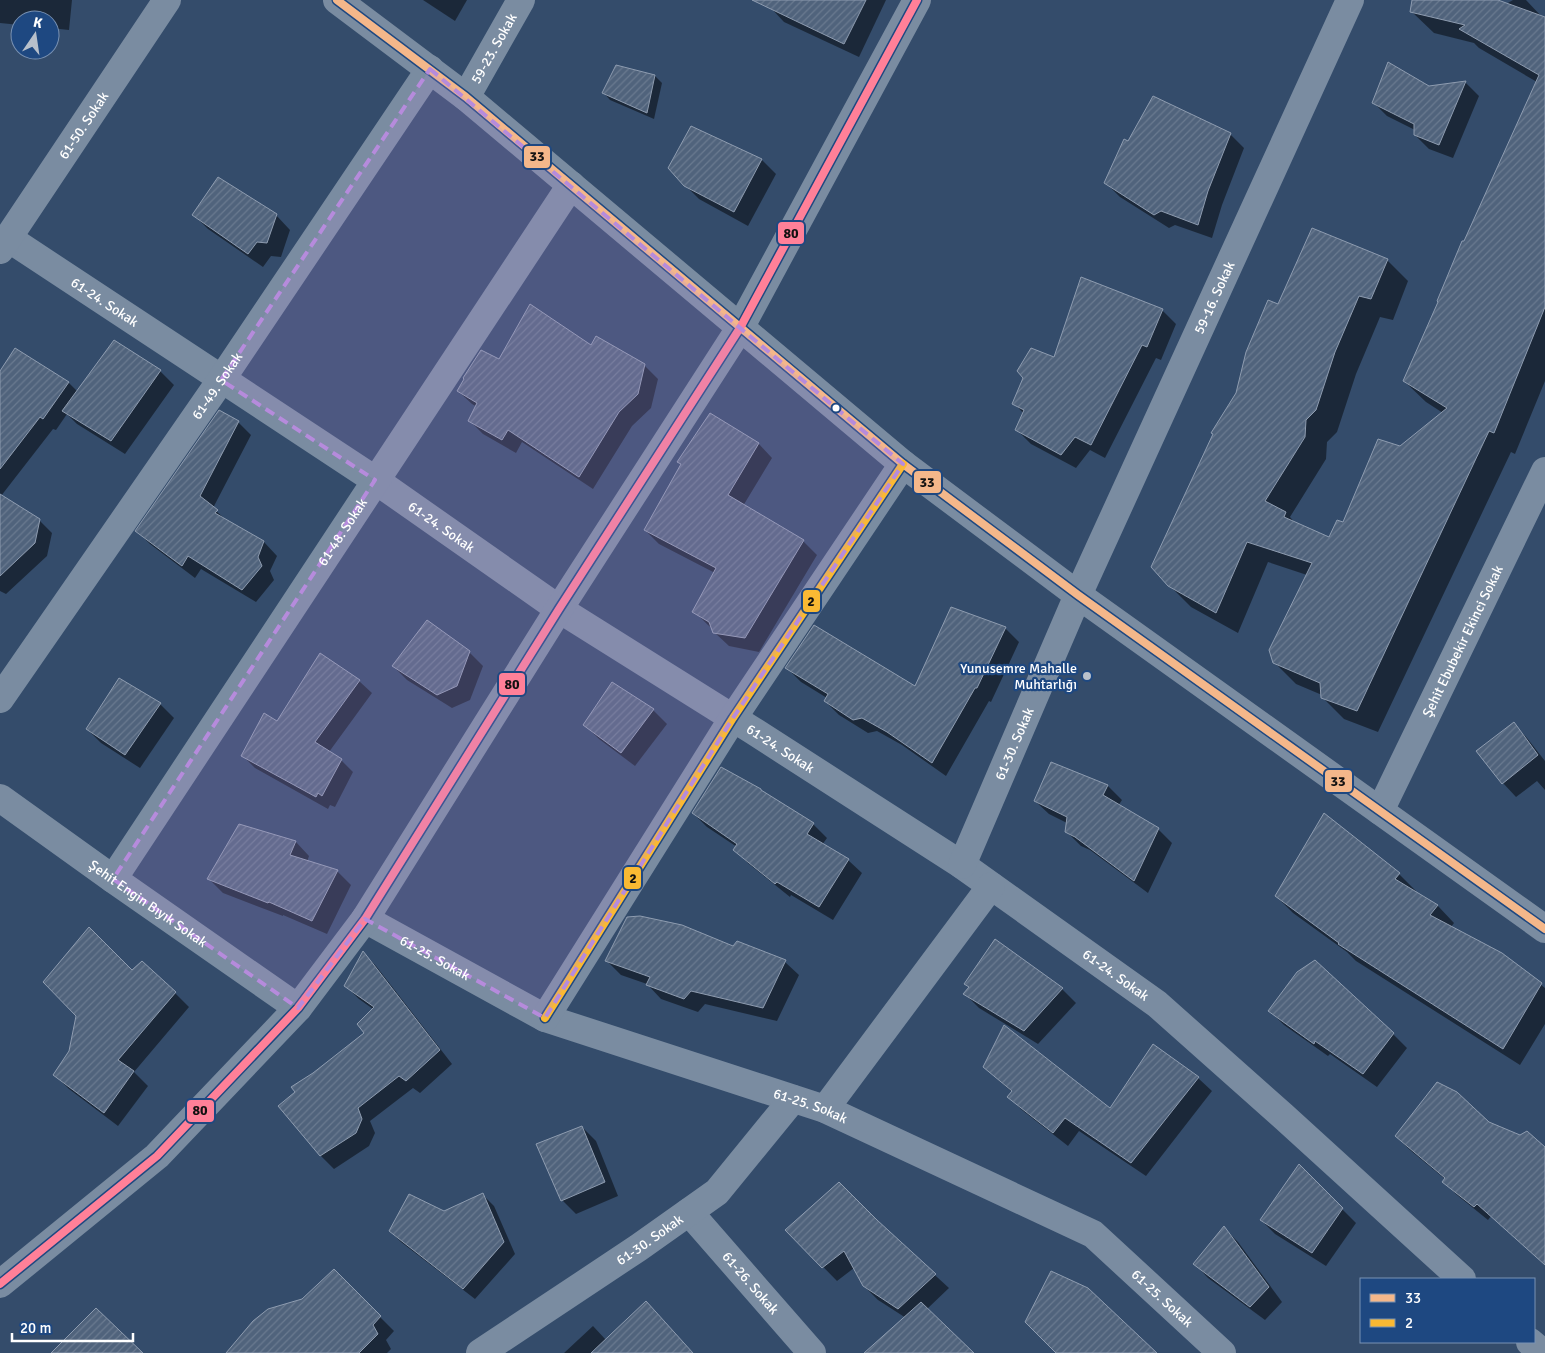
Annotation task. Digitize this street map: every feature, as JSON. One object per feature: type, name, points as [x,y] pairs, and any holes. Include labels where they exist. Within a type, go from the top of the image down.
[{"type":"street","name":"61-50. Sokak","points":[[4,244],[167,0]]},
{"type":"street","points":[[337,0],[466,97],[903,464],[1078,595],[1545,928]]},
{"type":"street","name":"59-23. Sokak","points":[[466,97],[521,0]]},
{"type":"street","points":[[0,1284],[157,1156],[298,1008],[365,919],[559,609],[740,328],[917,0]]},
{"type":"street","name":"59-16. Sokak","points":[[1078,595],[1350,0]]},
{"type":"street","name":"61-49. Sokak","points":[[0,699],[221,380],[430,69]]},
{"type":"street","name":"61-48. Sokak","points":[[113,879],[571,185]]},
{"type":"street","name":"61-24. Sokak","points":[[4,244],[221,380],[375,480],[559,609],[962,865],[1157,1004],[1461,1278]]},
{"type":"street","points":[[545,1018],[733,718],[903,464]]},
{"type":"street","name":"Şehit Ebubekir Ekinci Sokak","points":[[1380,811],[1545,471]]},
{"type":"street","name":"61-30. Sokak","points":[[962,865],[1078,595]]},
{"type":"street","name":"Şehit Engin Bıyık Sokak","points":[[3,806],[113,879],[298,1008]]},
{"type":"street","points":[[825,1109],[991,886]]},
{"type":"street","name":"61-25. Sokak","points":[[365,919],[545,1018],[825,1109],[1093,1234],[1222,1353]]},
{"type":"street","name":"61-30. Sokak","points":[[480,1353],[638,1248],[718,1192],[793,1099]]},
{"type":"street","name":"61-26. Sokak","points":[[689,1212],[812,1353]]},
{"type":"street","points":[[1531,1343],[1543,1353]]},
{"type":"highlighted area","points":[[430,69],[903,464],[733,718],[545,1018],[365,919],[298,1008],[113,879],[375,480],[221,380]]},
{"type":"building","points":[[752,0],[866,0],[844,44]]},
{"type":"building","points":[[1412,0],[1498,0],[1545,17],[1545,307],[1494,433],[1489,431],[1357,711],[1321,698],[1320,683],[1273,663],[1269,650],[1312,563],[1247,542],[1216,613],[1168,586],[1151,567],[1213,434],[1211,433],[1236,393],[1246,352],[1268,300],[1278,304],[1312,228],[1388,259],[1371,299],[1359,296],[1335,352],[1316,410],[1306,420],[1305,437],[1265,501],[1286,512],[1284,517],[1329,537],[1337,520],[1343,522],[1378,439],[1400,446],[1447,408],[1403,381],[1438,302],[1462,241],[1464,241],[1539,75],[1459,29],[1465,25],[1410,12]]},
{"type":"building","points":[[1388,62],[1429,86],[1466,81],[1439,145],[1414,135],[1414,124],[1372,103]]},
{"type":"building","points":[[616,65],[655,75],[647,113],[602,93]]},
{"type":"building","points":[[1153,96],[1231,133],[1208,191],[1198,225],[1161,211],[1154,215],[1104,183],[1124,139],[1128,141]]},
{"type":"building","points":[[691,126],[762,159],[734,212],[684,186],[668,168]]},
{"type":"building","points":[[218,177],[277,214],[267,243],[257,242],[248,254],[192,215]]},
{"type":"building","points":[[1081,277],[1163,309],[1147,347],[1142,345],[1091,445],[1075,437],[1061,455],[1015,430],[1024,410],[1012,404],[1023,378],[1017,371],[1031,348],[1054,357]]},
{"type":"building","points":[[530,304],[591,345],[596,336],[645,364],[638,394],[619,412],[579,477],[508,430],[502,440],[468,421],[477,403],[457,391],[481,350],[499,359]]},
{"type":"building","points":[[114,340],[161,370],[111,441],[62,411]]},
{"type":"building","points":[[15,348],[69,382],[43,419],[40,417],[0,469],[0,371]]},
{"type":"building","points":[[219,410],[239,421],[200,496],[218,510],[215,513],[264,541],[258,557],[262,566],[242,590],[188,556],[182,566],[135,531]]},
{"type":"building","points":[[710,413],[759,443],[728,495],[804,540],[745,638],[713,633],[709,622],[692,612],[716,568],[644,530],[681,464],[677,462]]},
{"type":"building","points":[[0,494],[40,519],[35,543],[0,576]]},
{"type":"building","points":[[951,607],[1006,627],[977,688],[975,688],[932,763],[887,732],[862,718],[853,720],[824,701],[828,694],[785,668],[814,625],[915,686]]},
{"type":"building","points":[[427,620],[470,651],[457,686],[437,695],[392,666]]},
{"type":"building","points":[[320,653],[360,680],[315,742],[342,759],[322,796],[318,793],[316,797],[241,756],[264,713],[277,721]]},
{"type":"building","points":[[119,678],[161,703],[125,755],[86,729]]},
{"type":"building","points":[[612,682],[654,709],[621,753],[583,725]]},
{"type":"building","points":[[1514,722],[1538,755],[1502,784],[1476,751]]},
{"type":"building","points":[[1051,762],[1108,785],[1103,795],[1159,828],[1134,881],[1075,837],[1065,832],[1067,817],[1034,801]]},
{"type":"building","points":[[721,767],[761,789],[814,823],[807,834],[849,859],[819,907],[777,882],[775,884],[733,850],[737,844],[692,813]]},
{"type":"building","points":[[1324,813],[1400,873],[1395,879],[1438,905],[1430,915],[1502,953],[1542,983],[1503,1049],[1338,944],[1275,896]]},
{"type":"building","points":[[239,824],[296,841],[290,855],[338,870],[312,921],[269,902],[207,879]]},
{"type":"building","points":[[640,916],[682,925],[733,946],[737,941],[786,960],[763,1008],[691,991],[684,999],[646,985],[650,977],[605,961],[627,917]]},
{"type":"building","points":[[89,927],[132,970],[142,961],[176,992],[118,1060],[134,1071],[104,1113],[53,1075],[69,1051],[76,1016],[43,982]]},
{"type":"building","points":[[995,939],[1063,988],[1024,1031],[963,994],[969,987],[964,984]]},
{"type":"building","points":[[363,951],[440,1050],[406,1081],[399,1076],[358,1108],[362,1119],[356,1133],[320,1156],[278,1106],[295,1092],[291,1087],[313,1073],[364,1033],[357,1024],[374,1007],[344,986]]},
{"type":"building","points":[[1315,960],[1394,1033],[1363,1074],[1315,1041],[1314,1044],[1268,1011],[1297,972]]},
{"type":"building","points":[[1004,1025],[1110,1108],[1153,1044],[1199,1077],[1131,1163],[1065,1118],[1053,1133],[1007,1097],[1012,1091],[983,1067]]},
{"type":"building","points":[[1437,1082],[1457,1092],[1489,1122],[1520,1135],[1527,1131],[1545,1147],[1545,1265],[1477,1204],[1474,1207],[1442,1182],[1445,1178],[1395,1136]]},
{"type":"building","points":[[582,1126],[605,1182],[561,1201],[536,1144]]},
{"type":"building","points":[[1299,1164],[1343,1208],[1312,1253],[1260,1220]]},
{"type":"building","points":[[839,1182],[936,1274],[898,1309],[863,1286],[844,1251],[822,1268],[785,1230]]},
{"type":"building","points":[[483,1193],[504,1242],[463,1289],[389,1231],[409,1194],[444,1211]]},
{"type":"building","points":[[1224,1226],[1269,1287],[1250,1307],[1193,1264]]},
{"type":"building","points":[[334,1269],[381,1316],[373,1325],[378,1334],[359,1353],[226,1353],[253,1321],[268,1309],[302,1299]]},
{"type":"building","points":[[1051,1271],[1088,1288],[1157,1353],[1056,1353],[1025,1322]]},
{"type":"building","points":[[646,1301],[693,1353],[591,1353]]},
{"type":"building","points":[[921,1302],[974,1353],[864,1353]]},
{"type":"building","points":[[96,1308],[143,1353],[51,1353]]},
{"type":"transit line","name":"33","points":[[337,0],[466,97],[903,464],[1078,595],[1545,929]]},
{"type":"transit line","name":"80","points":[[0,1284],[157,1156],[298,1008],[365,919],[559,609],[740,328],[917,0]]},
{"type":"transit line","name":"2","points":[[545,1018],[733,718],[903,464]]},
{"type":"place","name":"Yunusemre Mahalle Muhtarlığı","points":[[1087,676]]}]
